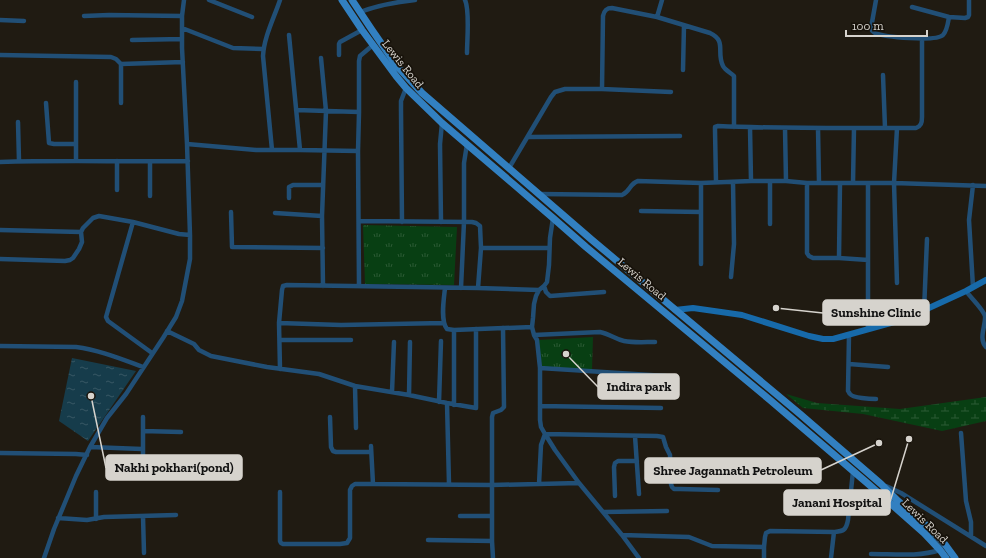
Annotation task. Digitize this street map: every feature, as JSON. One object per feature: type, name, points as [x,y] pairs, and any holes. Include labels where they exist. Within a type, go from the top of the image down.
[{"type":"main road","name":"Lewis Road","points":[[342,0],[386,64],[406,88],[442,123],[586,248],[770,400],[853,471],[924,533],[946,558]]},
{"type":"main road","name":"Lewis Road","points":[[352,0],[397,66],[422,93],[465,132],[675,310],[776,393],[881,484],[927,526],[944,543],[955,558]]},
{"type":"main road","points":[[586,248],[592,240]]},
{"type":"main road","points":[[698,340],[704,333]]},
{"type":"street","points":[[44,558],[58,518],[90,447],[107,418],[126,394],[176,317],[182,301],[190,259],[188,161],[182,40],[184,0]]},
{"type":"street","points":[[209,0],[252,17]]},
{"type":"street","points":[[272,150],[263,49],[280,0]]},
{"type":"street","points":[[360,12],[393,1],[415,0]]},
{"type":"street","points":[[465,0],[467,10],[467,53]]},
{"type":"street","points":[[657,17],[662,0]]},
{"type":"street","points":[[876,0],[871,28],[875,33],[888,36],[922,39],[939,38],[944,34],[949,17]]},
{"type":"street","points":[[912,7],[949,17],[960,18],[968,17],[969,15],[969,0]]},
{"type":"street","points":[[602,89],[603,16],[606,9],[612,8],[657,17],[710,32],[715,35],[720,42],[720,56],[723,67],[734,76],[734,127]]},
{"type":"street","points":[[84,16],[182,16]]},
{"type":"street","points":[[0,20],[24,21]]},
{"type":"street","points":[[683,70],[684,25]]},
{"type":"street","points":[[182,28],[233,48],[263,49]]},
{"type":"street","points":[[339,55],[340,42],[362,30]]},
{"type":"street","points":[[288,35],[300,150]]},
{"type":"street","points":[[716,182],[715,127],[718,126],[750,128],[920,127],[922,123],[922,39]]},
{"type":"street","points":[[132,40],[182,40]]},
{"type":"street","points":[[360,286],[358,152],[360,112],[359,61],[360,56],[373,45]]},
{"type":"street","points":[[0,55],[111,57],[116,59],[121,64],[121,103]]},
{"type":"street","points":[[321,58],[326,111],[322,216],[323,286]]},
{"type":"street","points":[[121,64],[183,62]]},
{"type":"street","points":[[883,75],[885,128]]},
{"type":"street","points":[[76,82],[76,161]]},
{"type":"street","points":[[402,222],[401,101],[406,88]]},
{"type":"street","points":[[509,168],[551,97],[560,90],[602,89],[671,92]]},
{"type":"street","points":[[46,103],[49,142],[54,144],[76,144]]},
{"type":"street","points":[[296,110],[360,112]]},
{"type":"street","points":[[18,122],[19,162]]},
{"type":"street","points":[[441,222],[440,144],[442,123]]},
{"type":"street","points":[[750,128],[750,181]]},
{"type":"street","points":[[785,128],[786,182]]},
{"type":"street","points":[[818,128],[819,183]]},
{"type":"street","points":[[853,183],[854,128]]},
{"type":"street","points":[[897,128],[894,183],[897,283]]},
{"type":"street","points":[[528,137],[680,136]]},
{"type":"street","points":[[187,144],[256,150],[324,150],[358,152]]},
{"type":"street","points":[[461,288],[464,222],[464,163],[467,144]]},
{"type":"street","points":[[116,190],[117,161]]},
{"type":"street","points":[[0,162],[188,161]]},
{"type":"street","points":[[150,162],[150,196]]},
{"type":"street","points":[[538,194],[622,195],[629,191],[634,182],[638,181],[701,183],[770,181],[986,186]]},
{"type":"street","points":[[770,181],[770,224]]},
{"type":"street","points":[[731,277],[734,244],[733,182]]},
{"type":"street","points":[[701,183],[701,264]]},
{"type":"street","points":[[808,183],[807,253],[809,256],[813,258],[868,260]]},
{"type":"street","points":[[839,258],[840,183]]},
{"type":"street","points":[[868,183],[868,329]]},
{"type":"street","points":[[289,198],[290,187],[293,185],[324,185]]},
{"type":"street","points":[[973,185],[969,220],[973,287]]},
{"type":"street","points":[[641,211],[701,212]]},
{"type":"street","points":[[231,212],[232,246],[323,248]]},
{"type":"street","points":[[275,213],[322,216]]},
{"type":"street","points":[[0,259],[70,260],[79,249],[82,242],[81,232],[83,228],[93,218],[99,216],[133,222],[179,234],[190,235]]},
{"type":"street","points":[[280,369],[279,323],[283,286],[360,286],[538,290],[547,282],[553,218]]},
{"type":"street","points":[[359,221],[476,223],[480,226],[481,248],[478,288]]},
{"type":"street","points":[[133,222],[106,317],[108,322],[152,353]]},
{"type":"street","points":[[0,230],[81,232]]},
{"type":"street","points":[[924,311],[927,240]]},
{"type":"street","points":[[481,248],[549,248]]},
{"type":"street","points":[[675,310],[693,308],[742,315],[809,336],[823,339],[833,339],[906,319],[986,280]]},
{"type":"street","points":[[544,286],[546,292],[550,296],[604,292]]},
{"type":"street","points":[[444,288],[444,323],[447,329],[532,327]]},
{"type":"street","points":[[538,290],[534,304],[532,327],[537,340],[540,368],[541,428],[555,450],[579,482],[639,558]]},
{"type":"street","points":[[966,291],[985,317],[983,339],[986,347]]},
{"type":"street","points":[[279,323],[341,325],[444,323]]},
{"type":"street","points":[[493,558],[492,417],[493,413],[503,408],[504,404],[503,328]]},
{"type":"street","points":[[167,331],[194,344],[199,350],[212,356],[280,369],[319,374],[355,386],[476,408],[476,329]]},
{"type":"street","points":[[454,330],[454,405]]},
{"type":"street","points":[[534,335],[600,332],[625,341],[655,342]]},
{"type":"street","points":[[849,335],[849,394],[852,396],[876,399]]},
{"type":"street","points":[[280,340],[351,340]]},
{"type":"street","points":[[439,402],[441,341]]},
{"type":"street","points":[[392,392],[394,342]]},
{"type":"street","points":[[409,395],[410,342]]},
{"type":"street","points":[[0,346],[64,346],[81,348],[102,352],[144,367]]},
{"type":"street","points":[[849,364],[888,367]]},
{"type":"street","points":[[540,368],[666,376]]},
{"type":"street","points":[[355,386],[356,428]]},
{"type":"street","points":[[447,403],[449,484]]},
{"type":"street","points":[[540,406],[661,408]]},
{"type":"street","points":[[330,417],[331,447],[333,451],[371,452]]},
{"type":"street","points":[[143,418],[143,463],[178,464]]},
{"type":"street","points":[[143,431],[181,432]]},
{"type":"street","points":[[961,433],[966,501],[971,522],[971,536]]},
{"type":"street","points":[[539,484],[541,445],[544,434]]},
{"type":"street","points":[[544,434],[663,437],[670,455],[671,484],[674,489],[718,490]]},
{"type":"street","points":[[635,436],[639,494]]},
{"type":"street","points":[[371,446],[373,484]]},
{"type":"street","points":[[90,447],[142,449]]},
{"type":"street","points":[[0,452],[87,455]]},
{"type":"street","points":[[615,496],[615,463],[618,461],[637,461]]},
{"type":"street","points":[[764,558],[765,537],[766,533],[770,531],[834,532],[845,529],[847,525],[853,471]]},
{"type":"street","points":[[280,492],[281,543],[340,544],[347,543],[350,538],[351,487],[355,484],[492,485],[579,482]]},
{"type":"street","points":[[881,484],[901,493],[986,546]]},
{"type":"street","points":[[96,492],[96,519]]},
{"type":"street","points":[[604,512],[667,511]]},
{"type":"street","points":[[58,518],[87,520],[104,517],[176,515]]},
{"type":"street","points":[[143,516],[144,553]]},
{"type":"street","points":[[460,516],[492,516]]},
{"type":"street","points":[[831,558],[834,532]]},
{"type":"street","points":[[622,536],[689,537],[712,546],[764,547]]},
{"type":"street","points":[[428,540],[492,541]]},
{"type":"street","points":[[871,554],[915,554],[940,550]]},
{"type":"green space","points":[[363,225],[457,227],[454,285],[365,284]]},
{"type":"green space","points":[[593,337],[592,370],[542,368],[538,340]]},
{"type":"green space","points":[[786,394],[817,403],[900,409],[986,397],[986,421],[942,431],[863,414],[803,408]]},
{"type":"water","points":[[72,358],[136,371],[88,441],[59,421]]},
{"type":"place","name":"Sunshine Clinic","points":[[776,308]]},
{"type":"place","name":"Indira park","points":[[566,354]]},
{"type":"place","name":"Nakhi pokhari(pond)","points":[[91,396]]},
{"type":"place","name":"Janani Hospital","points":[[909,439]]},
{"type":"place","name":"Shree Jagannath Petroleum","points":[[879,443]]}]
